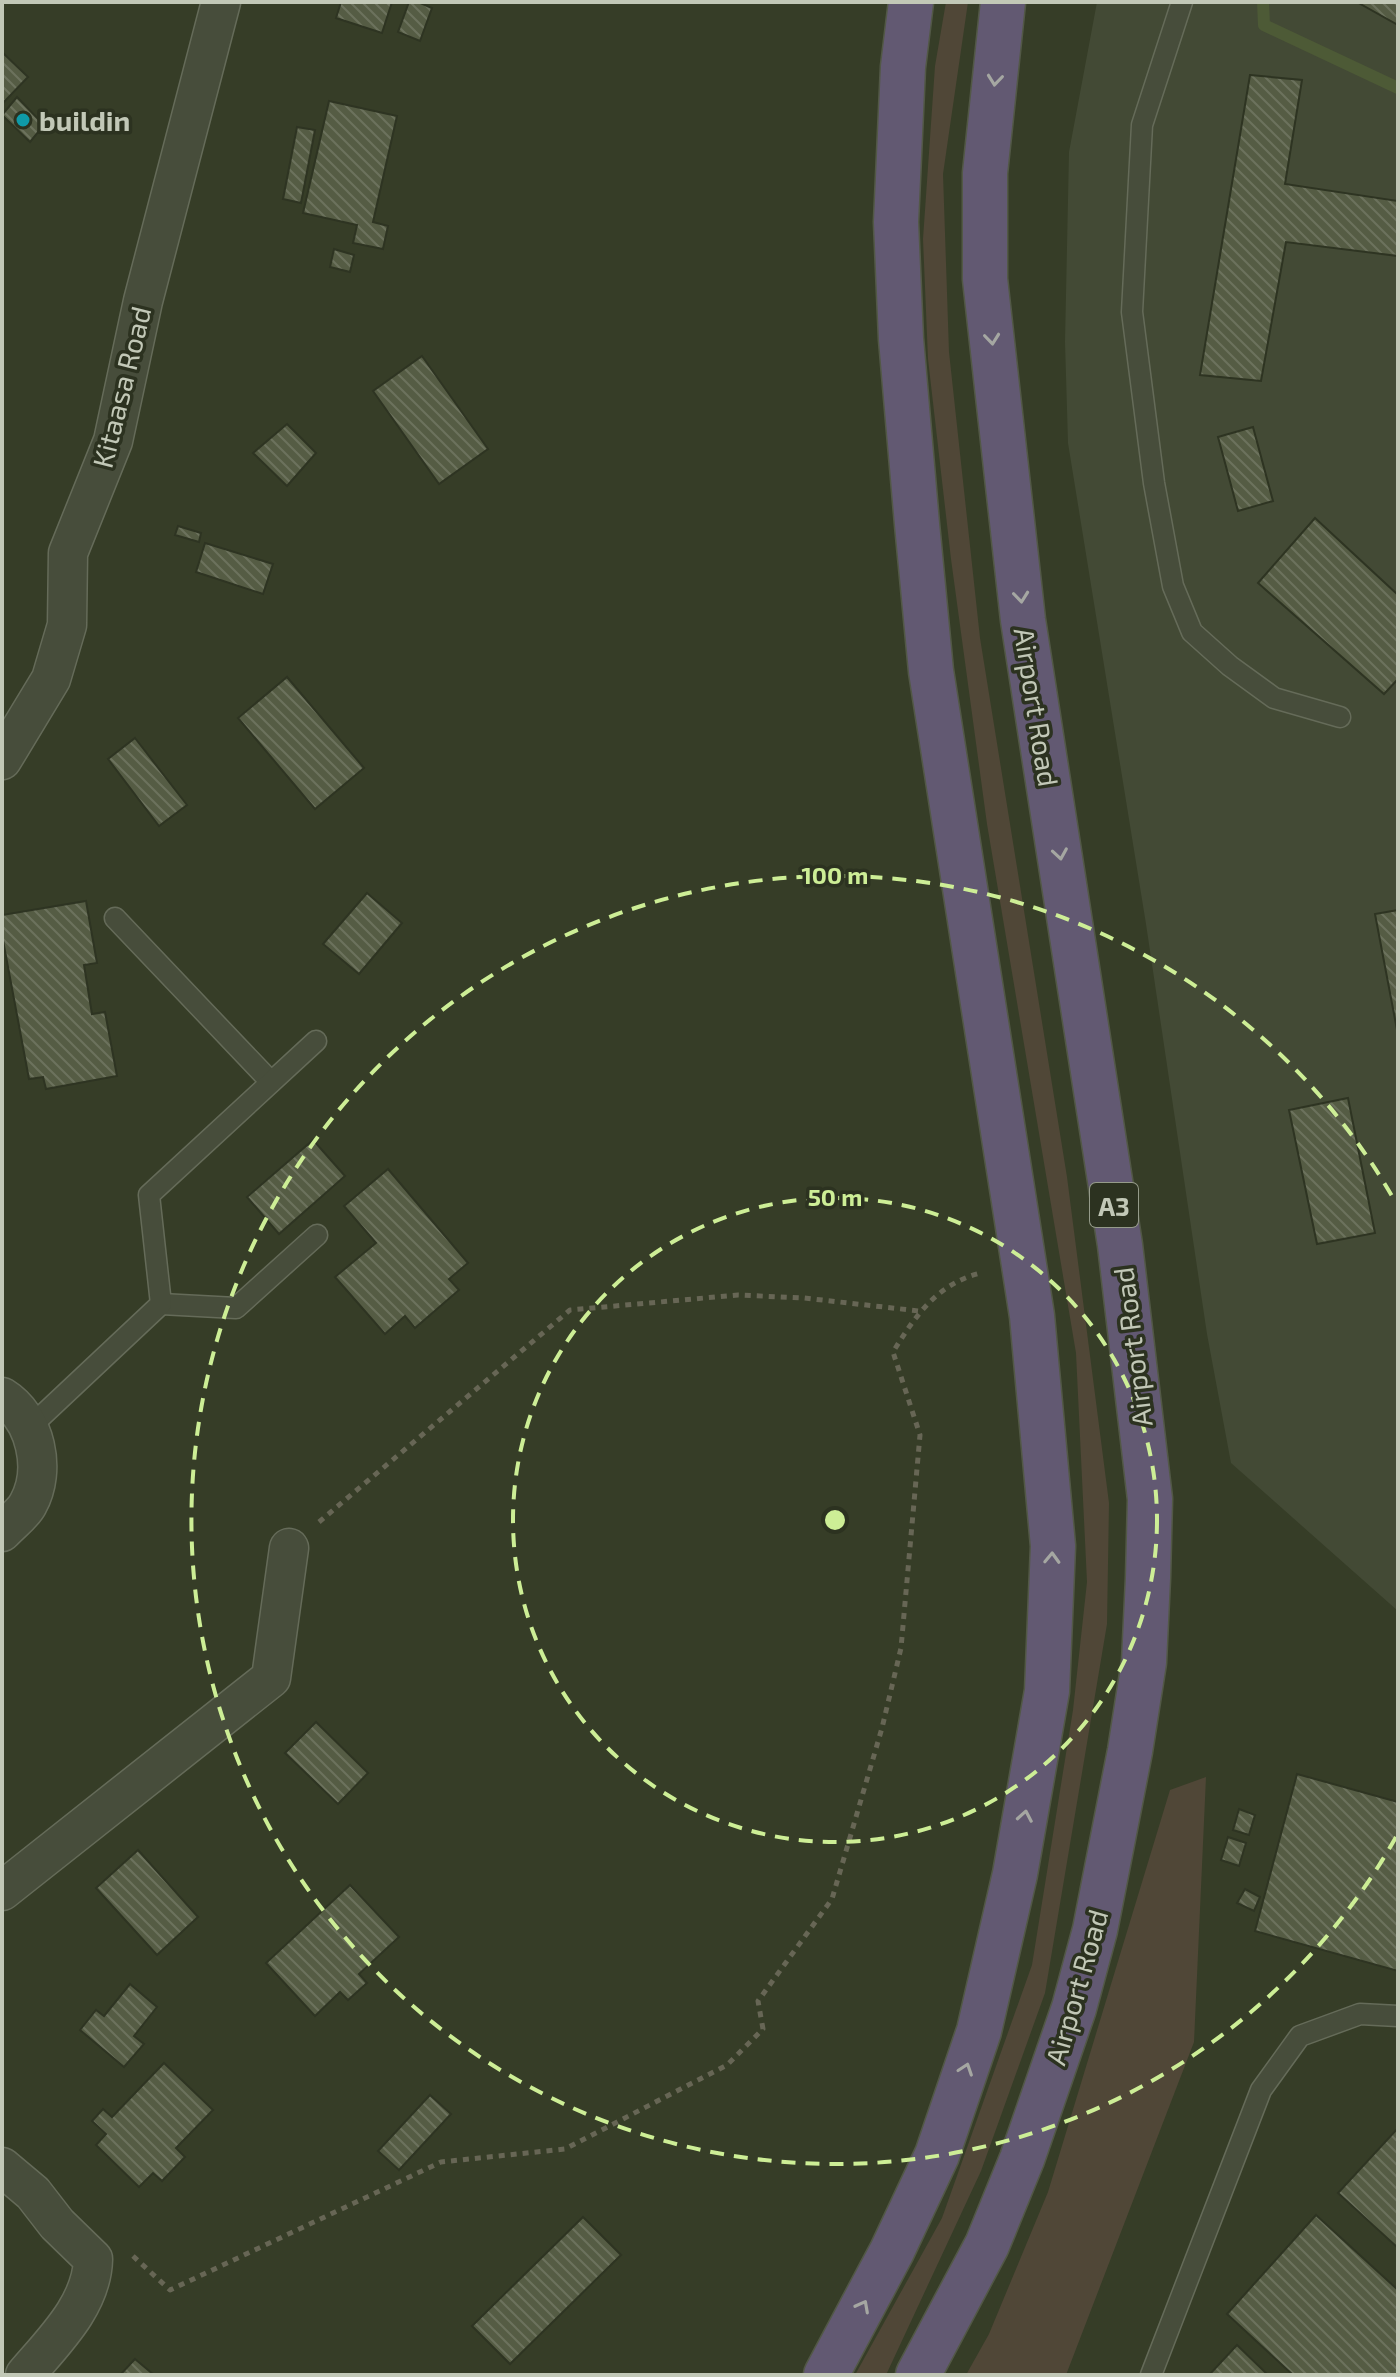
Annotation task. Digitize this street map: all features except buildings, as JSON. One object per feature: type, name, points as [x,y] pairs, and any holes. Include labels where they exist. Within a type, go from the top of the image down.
[{"type":"highway","points":[[826,2375],[892,2251],[937,2155],[979,2031],[1015,1874],[1047,1691],[1053,1546],[1032,1316],[931,671],[917,524],[901,339],[896,222],[903,67],[911,2]]},
{"type":"highway","name":"Airport Road","points":[[918,2375],[987,2245],[1022,2159],[1074,2008],[1099,1915],[1130,1751],[1144,1662],[1148,1578],[1150,1499],[1120,1245],[1023,620],[985,279],[985,173],[1003,2]]},
{"type":"street","name":"Kitaasa Road","points":[[2,760],[51,679],[67,625],[68,553],[113,441],[143,301],[221,2]]},
{"type":"street","points":[[2,1397],[30,1427],[39,1466],[28,1504],[2,1532]]},
{"type":"street","points":[[2,1891],[271,1678],[289,1548]]},
{"type":"street","points":[[2,2167],[33,2193],[57,2224],[93,2259],[93,2277],[82,2302],[25,2375]]},
{"type":"lane","points":[[1182,2],[1142,125],[1132,312],[1154,483],[1173,586],[1192,632],[1230,666],[1274,698],[1340,717]]},
{"type":"lane","points":[[115,918],[271,1082]]},
{"type":"lane","points":[[161,1304],[149,1195],[316,1041]]},
{"type":"lane","points":[[30,1427],[161,1304],[236,1308],[317,1235]]},
{"type":"lane","points":[[1151,2375],[1261,2090],[1300,2036],[1360,2014],[1398,2016]]},
{"type":"path","points":[[93,2259],[124,2249],[170,2290],[441,2162],[565,2149],[727,2065],[763,2029],[758,2001],[832,1899],[882,1728],[901,1648],[920,1435],[893,1352],[919,1311],[964,1277],[1023,1263]]},
{"type":"path","points":[[289,1548],[570,1310],[738,1295],[804,1298],[919,1311]]},
{"type":"shaded area","points":[[946,2],[968,2],[943,174],[949,352],[980,638],[1067,1177],[1109,1503],[1107,1624],[1045,1993],[981,2171],[886,2375],[855,2375],[942,2218],[1032,1965],[1073,1710],[1087,1582],[1076,1353],[987,824],[928,359],[923,239],[935,66]]},
{"type":"shaded area","points":[[1097,2],[1398,2],[1398,1611],[1231,1463],[1207,1334],[1146,924],[1068,443],[1065,342],[1069,152]]},
{"type":"shaded area","points":[[1206,1777],[1194,2042],[1066,2375],[966,2375],[989,2334],[1048,2192],[1170,1790]]},
{"type":"waterway","points":[[1263,2],[1264,25],[1398,88]]},
{"type":"place","name":"buildin","points":[[23,120]]}]
